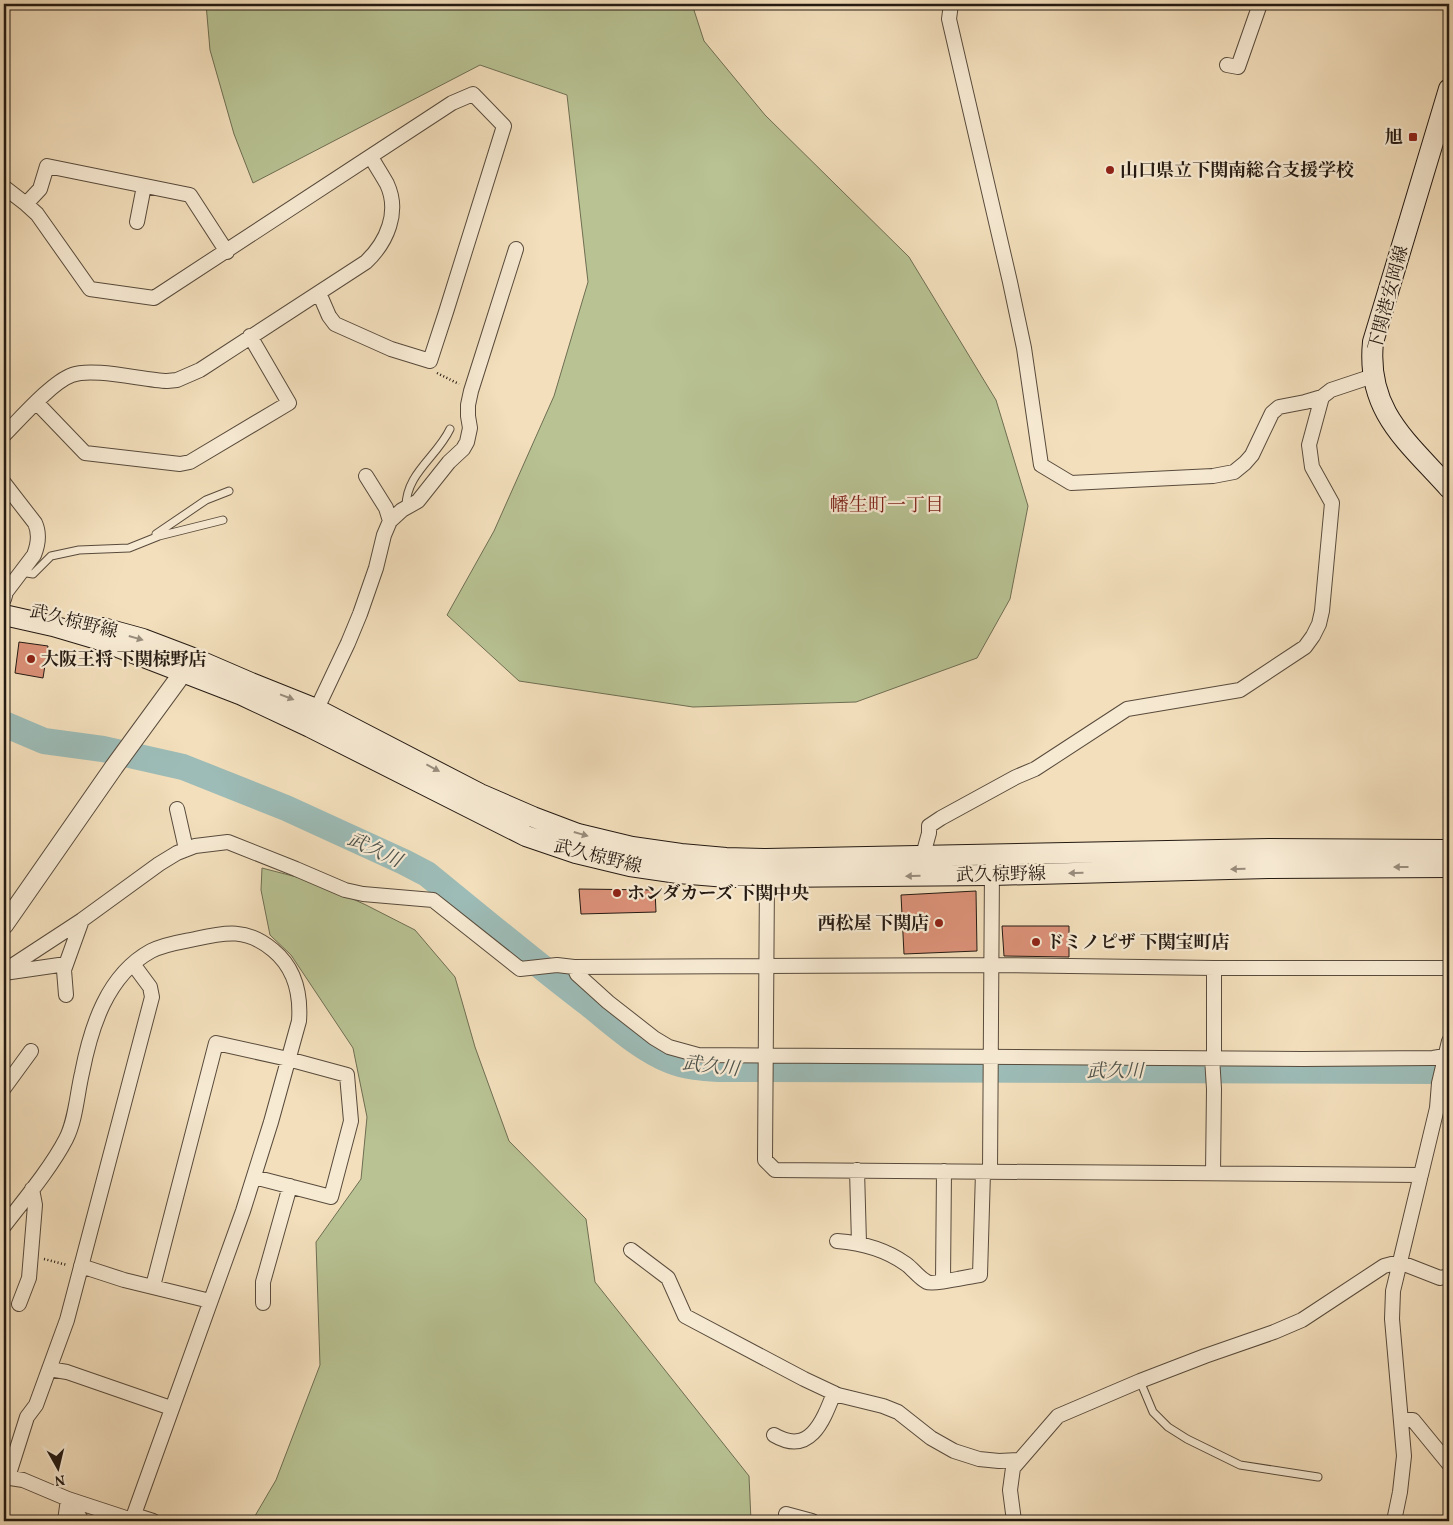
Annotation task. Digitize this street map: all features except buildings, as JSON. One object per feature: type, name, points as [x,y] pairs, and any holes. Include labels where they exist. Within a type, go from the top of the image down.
[{"type":"main road","name":"下関港安岡線","points":[[1449,89],[1373,342],[1371,361],[1380,402],[1391,422],[1449,488]]},
{"type":"main road","name":"武久椋野線","points":[[4,604],[57,616],[142,640],[189,665]]},
{"type":"main road","name":"武久椋野線","points":[[4,615],[53,626],[250,683],[526,836],[576,853],[630,866],[678,873],[727,877],[992,875],[1268,868],[1449,867]]},
{"type":"main road","name":"武久椋野線","points":[[313,718],[480,794],[578,834],[632,847],[726,858],[766,859],[1269,849],[1449,850]]},
{"type":"street","points":[[952,4],[948,19],[1024,348],[1040,465],[1071,483],[1213,476],[1234,472],[1252,455],[1272,413],[1279,406],[1322,397],[1331,390],[1373,376]]},
{"type":"street","points":[[1227,65],[1238,67],[1260,4]]},
{"type":"street","points":[[4,188],[37,214],[90,289],[154,298],[452,103],[472,94],[504,126],[430,361],[391,349],[335,324],[329,316],[319,293]]},
{"type":"street","points":[[4,435],[36,402],[73,374],[92,372],[156,381],[177,380],[200,370],[366,262],[382,246],[390,228],[392,214],[387,186],[371,157]]},
{"type":"street","points":[[26,204],[40,188],[47,166],[190,195],[227,252]]},
{"type":"street","points":[[137,222],[144,186]]},
{"type":"street","points":[[313,718],[345,651],[360,614],[390,521],[418,501],[449,462],[463,449],[469,436],[468,410],[471,391],[516,249]]},
{"type":"street","points":[[36,402],[85,453],[180,464],[190,462],[289,403],[250,336]]},
{"type":"street","points":[[923,855],[929,826],[1016,777],[1034,769],[1128,709],[1240,690],[1305,647],[1314,636],[1322,611],[1332,503],[1312,467],[1310,457],[1309,445],[1322,397]]},
{"type":"street","points":[[366,476],[386,508],[390,521]]},
{"type":"street","points":[[4,483],[38,529],[34,555],[6,592],[4,598]]},
{"type":"street","points":[[4,925],[114,767],[189,665]]},
{"type":"street","points":[[178,809],[186,849]]},
{"type":"street","points":[[4,972],[82,920],[159,864],[186,849],[204,844],[228,842],[296,868],[345,890],[362,894],[433,900],[520,969],[557,965],[574,967],[1449,968]]},
{"type":"street","points":[[837,1241],[870,1245],[900,1260],[928,1283],[980,1275],[991,1080],[992,855]]},
{"type":"street","points":[[767,877],[765,1160],[775,1170],[1421,1175]]},
{"type":"street","points":[[66,995],[64,970],[82,920]]},
{"type":"street","points":[[4,1226],[32,1190],[67,1138],[94,1026],[102,1004],[133,964],[158,948],[228,932],[253,936],[280,956],[296,982],[300,1006],[299,1021],[254,1177],[132,1520],[23,1480],[6,1477],[27,1417],[36,1405],[67,1320],[152,997],[150,987],[133,964]]},
{"type":"street","points":[[4,972],[66,964]]},
{"type":"street","points":[[574,967],[577,974],[608,1002],[654,1038],[669,1047],[698,1055],[766,1058],[1343,1059],[1433,1058],[1447,1050]]},
{"type":"street","points":[[1213,1173],[1214,968]]},
{"type":"street","points":[[153,1286],[216,1043],[288,1059],[347,1075],[351,1121],[331,1197],[254,1177]]},
{"type":"street","points":[[1394,1521],[1400,1492],[1404,1456],[1392,1319],[1392,1291],[1437,1108],[1439,1083],[1447,1050]]},
{"type":"street","points":[[4,1088],[31,1051]]},
{"type":"street","points":[[857,1170],[860,1243]]},
{"type":"street","points":[[943,1281],[944,1171]]},
{"type":"street","points":[[263,1303],[263,1282],[290,1186]]},
{"type":"street","points":[[19,1304],[29,1278],[35,1205],[32,1190]]},
{"type":"street","points":[[631,1250],[668,1278],[685,1316],[804,1380],[838,1395],[883,1406],[898,1412],[943,1446],[970,1458],[999,1462],[1019,1460]]},
{"type":"street","points":[[1014,1521],[1011,1498],[1013,1468],[1058,1416],[1140,1381],[1302,1320],[1384,1266],[1399,1262],[1440,1278],[1449,1276]]},
{"type":"street","points":[[81,1266],[124,1280],[210,1301]]},
{"type":"street","points":[[49,1369],[68,1372],[171,1408]]},
{"type":"street","points":[[774,1436],[785,1442],[802,1441],[818,1427],[834,1393]]},
{"type":"street","points":[[1402,1420],[1413,1420],[1449,1464]]},
{"type":"street","points":[[65,1521],[68,1498]]},
{"type":"street","points":[[68,1498],[82,1521]]},
{"type":"street","points":[[786,1514],[812,1521]]},
{"type":"street","points":[[134,1515],[153,1521]]},
{"type":"lane","points":[[406,508],[407,493],[413,479],[445,440],[450,430]]},
{"type":"lane","points":[[149,539],[206,500],[229,491]]},
{"type":"lane","points":[[21,572],[33,574],[51,556],[80,550],[129,548],[149,539],[223,520]]},
{"type":"lane","points":[[1140,1381],[1153,1412],[1168,1427],[1187,1439],[1240,1465],[1318,1477]]},
{"type":"path","points":[[430,361],[434,371],[471,391]]},
{"type":"path","points":[[43,1259],[68,1266],[81,1266]]},
{"type":"green space","points":[[206,4],[692,4],[704,41],[765,115],[909,257],[996,400],[1028,506],[1010,599],[977,658],[856,702],[693,707],[519,681],[447,615],[494,531],[554,396],[588,282],[567,95],[480,65],[253,183],[234,134],[210,50]]},
{"type":"green space","points":[[262,868],[316,882],[415,930],[455,977],[475,1047],[509,1141],[586,1219],[595,1282],[749,1476],[751,1521],[252,1521],[276,1480],[320,1365],[316,1242],[361,1179],[367,1117],[353,1048],[291,955],[270,935],[261,890]]},
{"type":"waterway","name":"武久川","points":[[4,724],[44,741],[103,749],[183,767],[286,808],[404,862],[427,874],[528,957],[629,1036],[660,1056],[683,1065],[720,1069],[1449,1071]]},
{"type":"place","name":"旭","points":[[1413,137]]},
{"type":"place","name":"山口県立下関南総合支援学校","points":[[1110,170]]},
{"type":"place","name":"大阪王将 下関椋野店","points":[[31,659]]},
{"type":"place","name":"ホンダカーズ 下関中央","points":[[617,893]]},
{"type":"place","name":"西松屋 下関店","points":[[939,923]]},
{"type":"place","name":"ドミノピザ 下関宝町店","points":[[1036,942]]},
{"type":"district","name":"幡生町一丁目","points":[[887,504]]}]
